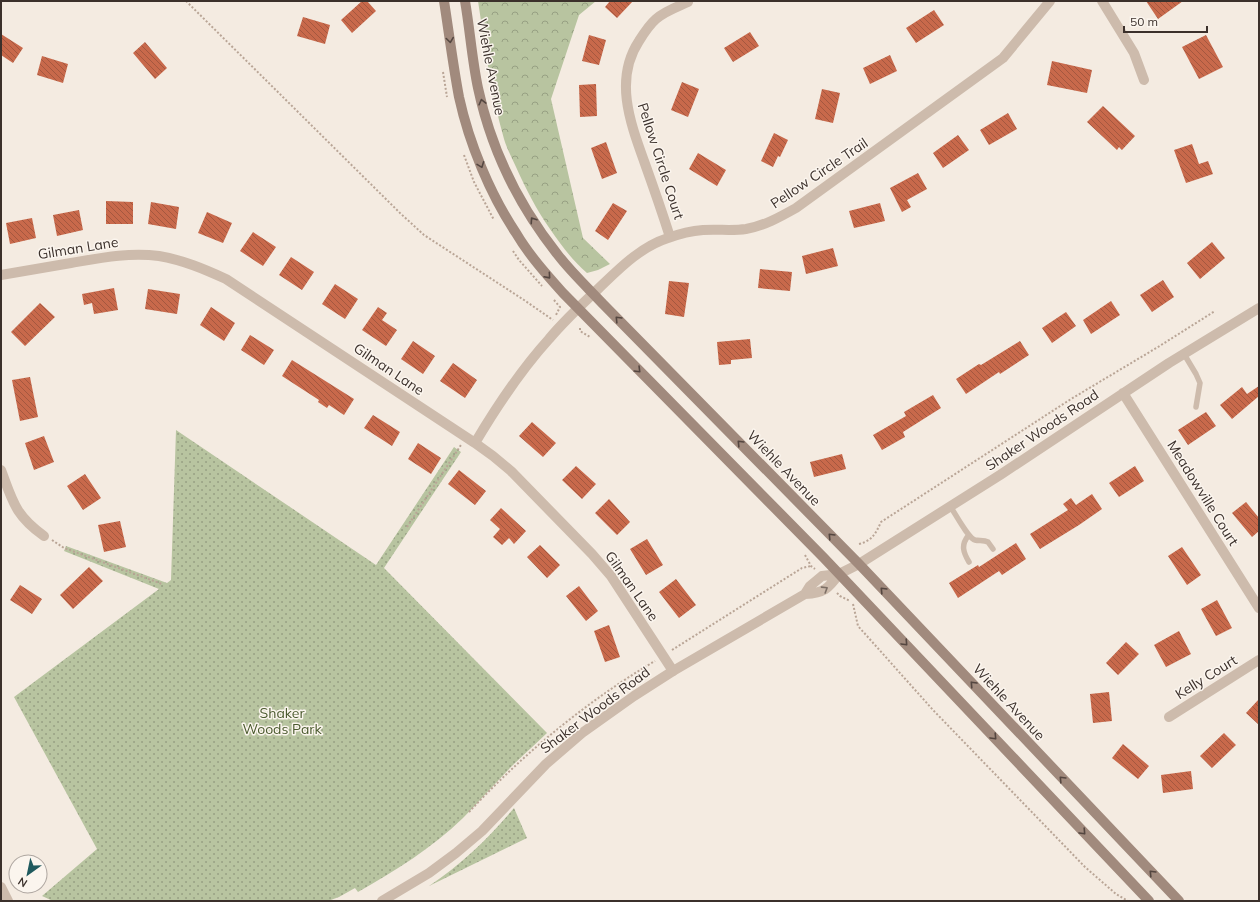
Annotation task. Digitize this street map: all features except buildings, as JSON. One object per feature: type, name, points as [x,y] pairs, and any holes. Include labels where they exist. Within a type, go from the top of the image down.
[{"type":"main road","points":[[444,1],[459,98],[471,138],[485,176],[505,216],[516,234],[547,274],[578,308],[839,574],[1149,901]]},
{"type":"main road","name":"Wiehle Avenue","points":[[465,1],[478,88],[493,140],[505,170],[520,200],[543,236],[573,273],[859,564],[1179,901]]},
{"type":"street","name":"Pellow Circle Trail","points":[[471,440],[526,365],[548,340],[593,293],[642,250],[656,242],[684,233],[702,230],[746,229],[764,225],[796,208],[1003,58],[1050,1]]},
{"type":"street","points":[[1102,1],[1134,53],[1144,80]]},
{"type":"street","name":"Pellow Circle Court","points":[[670,237],[633,129],[625,92],[626,76],[636,45],[646,30],[656,19],[668,11],[688,2]]},
{"type":"street","name":"Gilman Lane","points":[[1,275],[111,256],[136,255],[158,256],[179,260],[204,268],[226,279],[471,440],[511,471],[592,554],[611,576],[672,671]]},
{"type":"street","name":"Shaker Woods Road","points":[[805,594],[810,586],[822,576],[839,574],[859,564],[1000,476],[1123,393],[1259,308]]},
{"type":"street","name":"Meadowville Court","points":[[1123,393],[1259,608]]},
{"type":"street","points":[[1,470],[17,510],[33,528],[44,536]]},
{"type":"street","name":"Shaker Woods Road","points":[[382,901],[429,873],[456,853],[482,831],[546,764],[634,696],[672,671],[805,594],[819,593],[831,586],[839,574]]},
{"type":"street","name":"Kelly Court","points":[[1168,717],[1259,660]]},
{"type":"street","points":[[1,887],[8,901]]},
{"type":"lane","points":[[1184,354],[1200,383],[1196,407]]},
{"type":"lane","points":[[950,506],[966,529],[968,536],[975,540],[988,542],[993,549]]},
{"type":"lane","points":[[968,536],[963,545],[964,553],[968,562]]},
{"type":"path","points":[[186,1],[424,235],[552,320],[560,308]]},
{"type":"path","points":[[859,544],[870,540],[881,522],[986,453],[1071,399],[1215,312]]},
{"type":"path","points":[[407,527],[471,440]]},
{"type":"path","points":[[44,536],[64,548],[162,584]]},
{"type":"path","points":[[469,812],[488,792],[546,738],[641,669],[802,568],[811,566],[822,576]]},
{"type":"path","points":[[831,586],[840,596],[852,603],[858,626],[934,710],[1085,867],[1116,894],[1128,901]]},
{"type":"green space","points":[[478,1],[596,1],[579,15],[551,99],[583,238],[610,264],[598,270],[587,273],[576,263],[563,247],[536,206],[508,150],[499,122],[492,88]]},
{"type":"green space","name":"Shaker Woods Park","points":[[176,430],[376,565],[454,447],[461,452],[384,568],[547,733],[513,765],[451,829],[413,858],[358,892],[355,888],[328,901],[53,901],[42,896],[48,894],[48,891],[97,849],[14,697],[159,589],[64,551],[66,546],[167,583],[171,580]]},
{"type":"green space","points":[[514,808],[527,838],[429,886],[453,869],[474,850],[495,830]]}]
